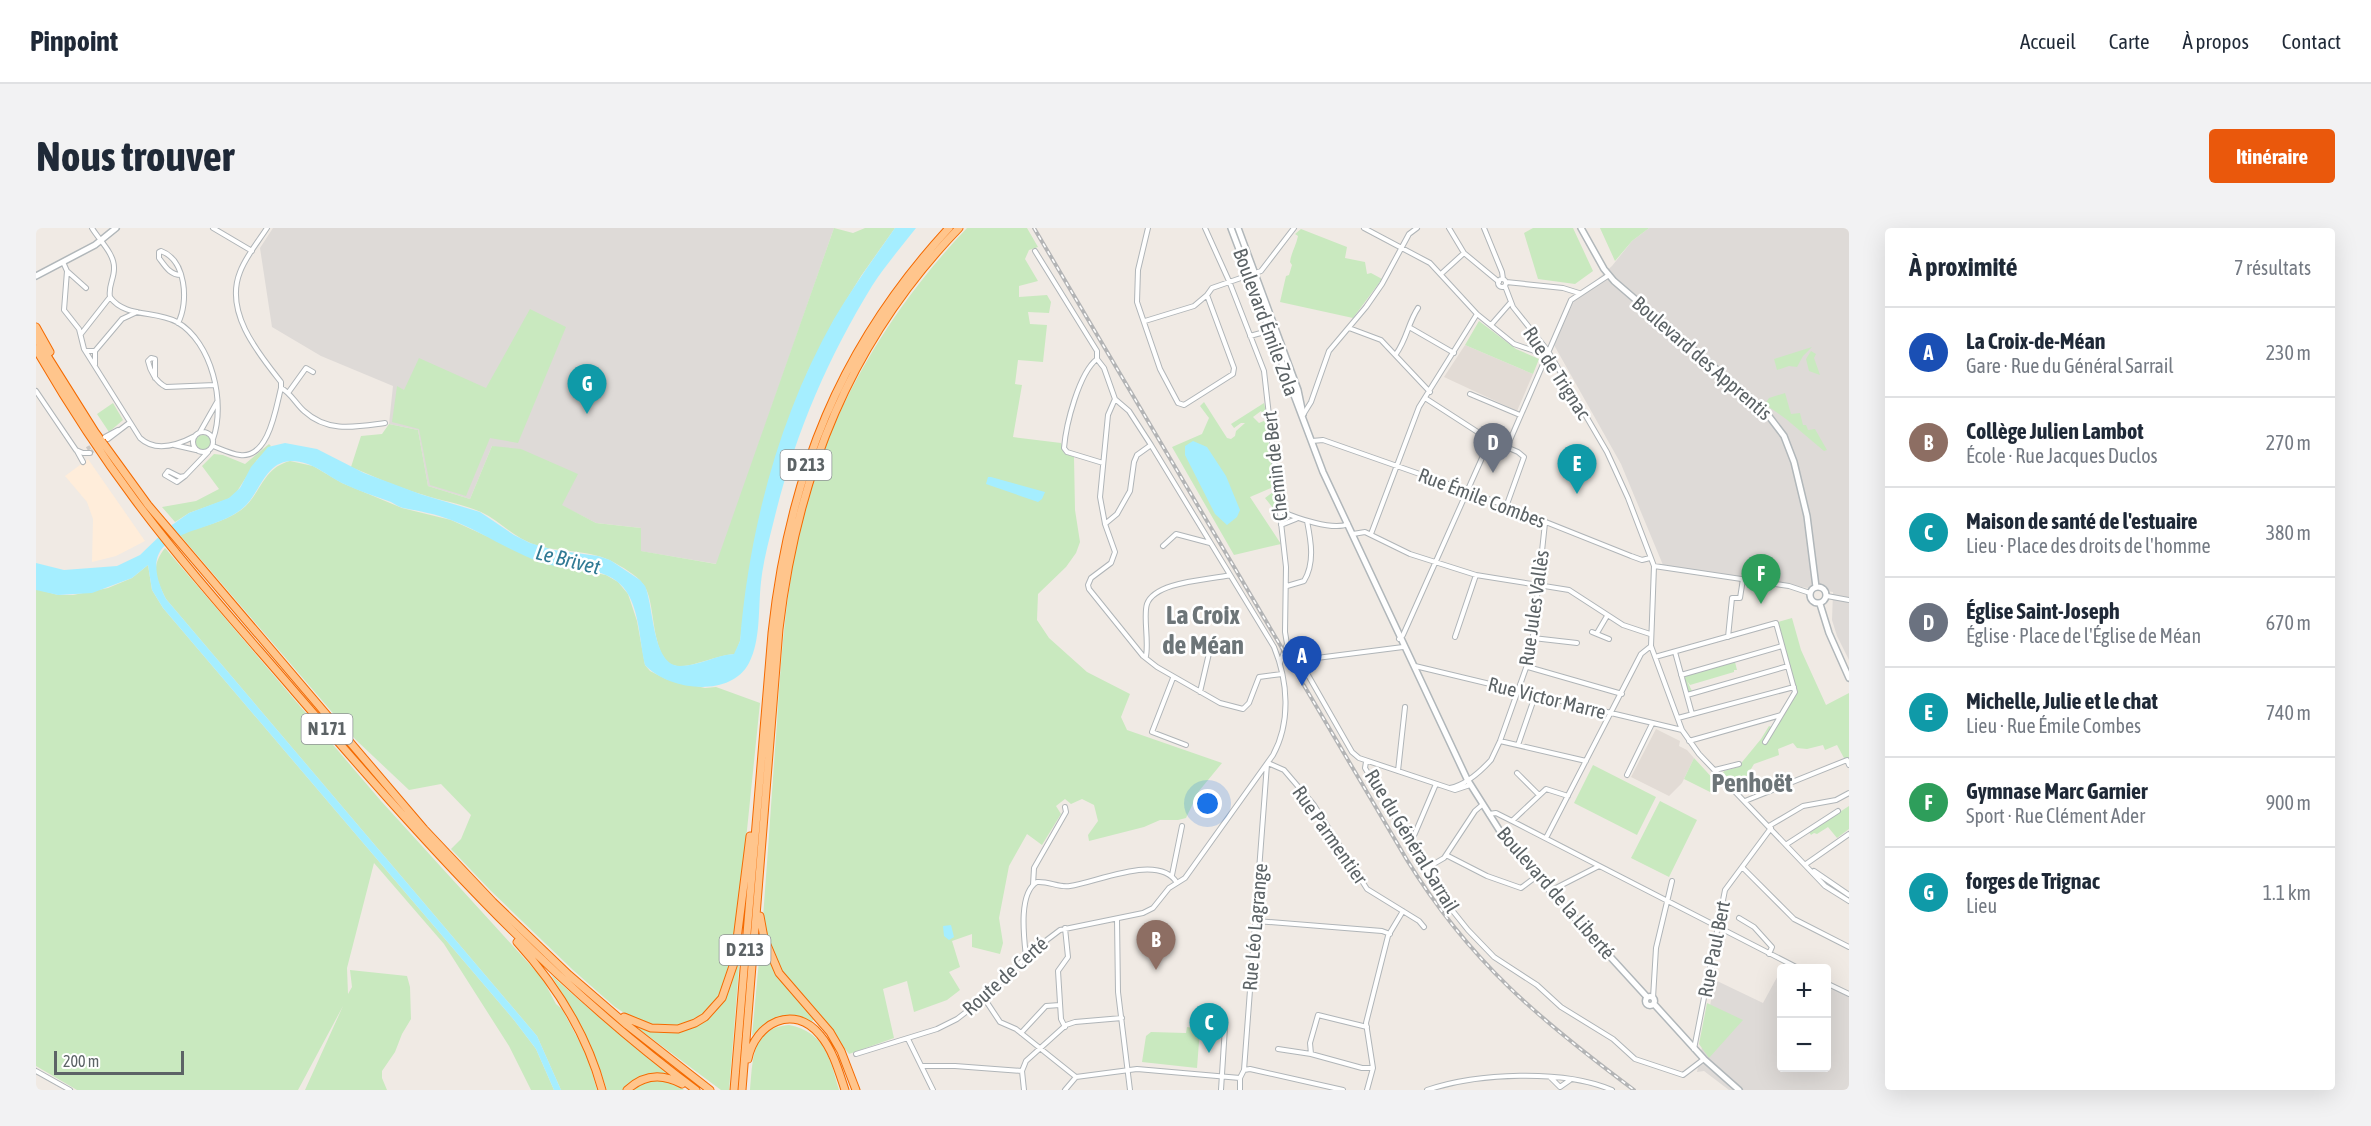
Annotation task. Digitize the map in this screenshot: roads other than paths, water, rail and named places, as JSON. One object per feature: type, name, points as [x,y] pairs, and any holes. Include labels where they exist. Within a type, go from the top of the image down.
[{"type":"highway","name":"D 213","points":[[734,1090],[775,602],[786,535],[803,473],[832,399],[857,351],[899,287],[949,228]]},
{"type":"highway","name":"D 213","points":[[742,1089],[783,598],[791,548],[807,486],[827,432],[862,359],[898,301],[959,228]]},
{"type":"highway","points":[[36,327],[60,370],[60,379]]},
{"type":"highway","name":"N 171","points":[[36,338],[108,452],[160,526]]},
{"type":"highway","name":"N 171","points":[[36,349],[106,460],[412,828],[512,932],[598,1011],[696,1090]]},
{"type":"highway","points":[[36,357],[52,377]]},
{"type":"highway","name":"N 171","points":[[173,543],[439,846],[521,929],[608,1008],[710,1090]]},
{"type":"highway","points":[[608,1008],[639,1025],[672,1030],[695,1023],[705,1017],[719,1002],[728,985],[734,963],[753,818],[757,811]]},
{"type":"highway","points":[[759,887],[761,893],[760,921],[764,938],[779,973],[793,992],[830,1032],[841,1051],[855,1090]]},
{"type":"highway","points":[[512,932],[514,939],[550,982],[578,1028],[594,1064],[602,1090]]},
{"type":"highway","points":[[742,1089],[747,1079],[750,1051],[758,1034],[771,1024],[788,1020],[810,1025],[823,1037],[845,1090]]},
{"type":"highway","points":[[627,1090],[640,1080],[652,1076],[672,1079],[691,1090]]},
{"type":"main road","points":[[36,276],[101,241],[116,228]]},
{"type":"main road","name":"Boulevard Émile Zola","points":[[1231,228],[1298,390],[1303,416],[1323,472],[1412,665]]},
{"type":"main road","name":"Boulevard Émile Zola","points":[[1238,228],[1268,330],[1296,404],[1303,416]]},
{"type":"main road","name":"Boulevard des Apprentis","points":[[1581,228],[1609,274],[1624,290],[1765,411],[1779,427],[1791,451],[1807,516],[1816,587]]},
{"type":"main road","points":[[1816,587],[1824,589],[1827,596],[1820,604],[1812,601],[1810,593],[1816,587]]},
{"type":"main road","points":[[1820,604],[1828,633],[1849,678]]},
{"type":"main road","name":"Boulevard de la Liberté","points":[[1412,665],[1468,782],[1510,847],[1694,1049],[1739,1090]]},
{"type":"street","points":[[92,228],[115,265],[108,289],[110,297],[120,308],[122,319]]},
{"type":"street","points":[[213,228],[252,250]]},
{"type":"street","points":[[213,446],[248,455],[263,445],[281,388],[281,382],[250,339],[235,294],[237,282],[252,250],[267,228]]},
{"type":"street","points":[[1148,228],[1138,270],[1137,297],[1160,369],[1178,403],[1188,405],[1233,374],[1234,368],[1207,295]]},
{"type":"street","name":"Chemin de Bert","points":[[1204,228],[1229,281],[1264,371],[1280,511],[1286,586],[1287,644]]},
{"type":"street","points":[[1145,321],[1194,306],[1212,288],[1261,271],[1294,228]]},
{"type":"street","points":[[1364,228],[1430,262],[1477,314],[1514,344],[1547,353]]},
{"type":"street","points":[[1303,416],[1311,402],[1329,351],[1382,285],[1409,234],[1417,228]]},
{"type":"street","points":[[1484,228],[1502,272],[1503,282],[1563,288],[1580,293]]},
{"type":"street","name":"Rue de Trignac","points":[[1451,229],[1464,253],[1503,282],[1511,302],[1547,353],[1606,452],[1628,498],[1653,566],[1651,646],[1682,730],[1715,771],[1825,886],[1849,901]]},
{"type":"street","points":[[1035,251],[1096,351],[1097,359],[1104,368],[1115,399],[1108,415],[1100,497],[1105,524],[1114,547],[1114,557],[1111,563],[1090,578],[1088,585],[1099,602],[1157,667],[1220,703],[1243,709],[1249,704],[1260,677],[1282,674]]},
{"type":"street","points":[[178,323],[184,305],[181,275],[167,254],[159,252],[159,258],[169,271],[181,275]]},
{"type":"street","points":[[1441,274],[1464,253]]},
{"type":"street","points":[[63,262],[67,271],[86,288]]},
{"type":"street","points":[[67,271],[64,310],[80,334],[82,345],[95,367],[140,438],[147,444],[155,446],[173,445],[208,452]]},
{"type":"street","points":[[1507,447],[1571,300],[1609,274]]},
{"type":"street","points":[[80,334],[110,297]]},
{"type":"street","points":[[1491,325],[1511,302]]},
{"type":"street","points":[[120,308],[178,323],[198,342],[205,356],[215,385],[217,423],[213,446],[198,464],[185,476],[177,482],[165,475],[168,471],[180,477],[185,476]]},
{"type":"street","points":[[1396,354],[1405,341],[1408,325],[1418,308]]},
{"type":"street","points":[[95,367],[95,351],[122,319],[138,312]]},
{"type":"street","points":[[1371,534],[1419,407],[1477,314]]},
{"type":"street","points":[[1409,327],[1454,353]]},
{"type":"street","points":[[1349,328],[1381,340],[1430,392]]},
{"type":"street","points":[[1250,336],[1268,330]]},
{"type":"street","points":[[86,351],[95,351]]},
{"type":"street","points":[[155,378],[155,359],[151,358],[148,361],[155,378],[166,387],[215,385]]},
{"type":"street","points":[[1097,359],[1089,365],[1082,380],[1064,448],[1067,452],[1103,463]]},
{"type":"street","points":[[288,393],[306,368],[313,372]]},
{"type":"street","points":[[281,388],[306,413],[324,425],[346,428],[385,423]]},
{"type":"street","points":[[36,391],[83,462]]},
{"type":"street","points":[[1470,394],[1520,415]]},
{"type":"street","points":[[1425,398],[1490,440],[1524,457],[1506,507]]},
{"type":"street","name":"Route de Certé","points":[[856,1054],[937,1029],[957,1019],[984,998],[1052,934],[1065,928],[1149,911],[1158,904],[1169,888],[1185,878],[1278,744],[1285,719],[1282,674],[1274,647],[1130,411],[1115,399]]},
{"type":"street","points":[[173,445],[200,432],[217,402]]},
{"type":"street","points":[[107,438],[129,423]]},
{"type":"street","points":[[200,432],[207,433],[213,439]]},
{"type":"street","points":[[195,436],[193,443],[198,464]]},
{"type":"street","name":"Rue Émile Combes","points":[[1312,441],[1323,440],[1468,491],[1639,559],[1650,558]]},
{"type":"street","points":[[1399,639],[1403,635],[1436,564],[1490,440]]},
{"type":"street","points":[[1105,524],[1117,514],[1130,491],[1137,455],[1151,445]]},
{"type":"street","points":[[76,450],[83,453],[88,451]]},
{"type":"street","points":[[1280,511],[1307,521],[1340,527],[1348,524]]},
{"type":"street","points":[[1281,525],[1297,519]]},
{"type":"street","points":[[1286,586],[1304,581],[1309,570],[1312,543],[1307,521]]},
{"type":"street","name":"Rue Jules Vallès","points":[[1468,782],[1491,760],[1528,667],[1540,584],[1545,522]]},
{"type":"street","points":[[1353,534],[1365,532],[1410,554],[1476,575],[1569,590],[1623,625],[1650,634]]},
{"type":"street","points":[[1163,546],[1176,534],[1210,543]]},
{"type":"street","points":[[1653,566],[1789,586],[1810,593]]},
{"type":"street","points":[[1146,656],[1147,603],[1171,585],[1229,575]]},
{"type":"street","points":[[1455,637],[1476,575]]},
{"type":"street","points":[[1728,637],[1732,598],[1740,598],[1743,579]]},
{"type":"street","points":[[1827,596],[1849,600]]},
{"type":"street","points":[[1607,616],[1595,632],[1609,639]]},
{"type":"street","points":[[1655,657],[1776,622],[1795,692],[1765,742]]},
{"type":"street","points":[[1533,638],[1577,643]]},
{"type":"street","points":[[1280,663],[1287,644]]},
{"type":"street","name":"Rue du Général Sarrail","points":[[1287,644],[1294,647],[1352,753],[1366,762],[1365,768],[1444,900],[1494,957],[1537,985],[1561,1007],[1613,1039],[1635,1059],[1683,1075],[1704,1059]]},
{"type":"street","points":[[1546,838],[1641,654],[1651,646]]},
{"type":"street","points":[[1681,675],[1782,646]]},
{"type":"street","points":[[1301,660],[1403,647]]},
{"type":"street","points":[[1200,692],[1210,649]]},
{"type":"street","points":[[1675,652],[1692,714]]},
{"type":"street","name":"Rue Victor Marre","points":[[1412,665],[1682,730]]},
{"type":"street","points":[[1687,695],[1788,666]]},
{"type":"street","points":[[1528,667],[1622,694]]},
{"type":"street","points":[[1173,678],[1152,732],[1186,745]]},
{"type":"street","points":[[1678,718],[1794,687]]},
{"type":"street","points":[[1518,745],[1535,696]]},
{"type":"street","points":[[1398,771],[1405,707]]},
{"type":"street","points":[[1689,741],[1781,715]]},
{"type":"street","points":[[1627,775],[1652,724]]},
{"type":"street","points":[[1500,741],[1586,761]]},
{"type":"street","points":[[1366,762],[1458,790],[1468,782]]},
{"type":"street","name":"Rue Parmentier","points":[[1267,763],[1284,770],[1314,805],[1367,889],[1424,927]]},
{"type":"street","name":"Rue Léo Lagrange","points":[[1240,1090],[1240,1078],[1244,1070],[1267,763]]},
{"type":"street","points":[[1745,801],[1848,763]]},
{"type":"street","points":[[1715,771],[1739,764]]},
{"type":"street","points":[[1517,773],[1539,795]]},
{"type":"street","points":[[1409,842],[1413,838],[1436,784]]},
{"type":"street","points":[[1512,821],[1546,789],[1568,796]]},
{"type":"street","points":[[1770,827],[1803,806],[1836,800],[1849,793]]},
{"type":"street","points":[[1425,869],[1446,855],[1475,811],[1482,805]]},
{"type":"street","points":[[1033,885],[1031,880],[1034,868],[1066,812],[1065,807]]},
{"type":"street","points":[[1786,844],[1838,812]]},
{"type":"street","points":[[1487,814],[1496,813],[1788,964]]},
{"type":"street","points":[[1493,822],[1501,816]]},
{"type":"street","points":[[1172,875],[1182,826]]},
{"type":"street","name":"Rue Paul Bert","points":[[1694,1049],[1725,890],[1770,827]]},
{"type":"street","points":[[1806,864],[1849,834]]},
{"type":"street","points":[[1446,855],[1487,876],[1521,888],[1537,876]]},
{"type":"street","name":"Rue de Trignac","points":[[1806,864],[1848,892]]},
{"type":"street","points":[[1550,891],[1600,866]]},
{"type":"street","points":[[1742,867],[1794,919],[1848,946],[1849,940]]},
{"type":"street","points":[[1026,958],[1024,909],[1029,888],[1033,885],[1042,882],[1069,886],[1153,868],[1172,875],[1177,883]]},
{"type":"street","points":[[1651,1000],[1656,948],[1672,881]]},
{"type":"street","points":[[1367,1090],[1373,1068],[1366,1023],[1390,934],[1403,911]]},
{"type":"street","points":[[1739,918],[1765,938],[1772,947],[1769,954]]},
{"type":"street","points":[[1117,919],[1118,992],[1130,1090]]},
{"type":"street","points":[[1256,921],[1382,931],[1390,934]]},
{"type":"street","points":[[1065,928],[1068,957],[1058,971],[1061,1019],[1065,1027]]},
{"type":"street","points":[[1831,985],[1849,994]]},
{"type":"street","points":[[984,998],[1000,1022],[1021,1033],[1076,1077]]},
{"type":"street","points":[[1021,1033],[1046,1006],[1060,1005]]},
{"type":"street","points":[[1311,1054],[1310,1043],[1318,1015],[1367,1027]]},
{"type":"street","points":[[1024,1090],[1022,1071],[1026,1061],[1065,1027],[1075,1022],[1122,1018]]},
{"type":"street","points":[[1221,1090],[1225,1027]]},
{"type":"street","points":[[908,1039],[933,1090]]},
{"type":"street","points":[[1278,1049],[1311,1054],[1362,1068],[1373,1068]]},
{"type":"street","points":[[922,1066],[1022,1071]]},
{"type":"street","points":[[1244,1070],[1250,1069],[1343,1090]]},
{"type":"street","points":[[1065,1090],[1076,1077],[1129,1070],[1240,1078]]},
{"type":"street","points":[[36,1071],[70,1090]]},
{"type":"street","points":[[1427,1090],[1447,1083],[1506,1076],[1549,1077],[1612,1090]]},
{"type":"street","points":[[1549,1077],[1560,1089],[1570,1080]]},
{"type":"water","name":"Le Brivet","points":[[895,228],[916,228],[872,286],[826,370],[791,459],[768,543],[753,654],[740,674],[728,682],[698,687],[683,685],[655,674],[645,665],[632,601],[627,592],[613,579],[589,570],[563,568],[541,562],[464,525],[439,516],[402,508],[350,487],[298,461],[281,463],[274,467],[243,508],[228,517],[178,537],[165,546],[158,558],[157,575],[166,599],[537,1036],[561,1090],[554,1090],[536,1049],[514,1020],[163,608],[152,590],[148,565],[132,578],[92,593],[58,595],[36,590],[36,563],[64,570],[117,566],[140,555],[169,527],[189,513],[229,498],[240,488],[251,467],[268,447],[285,443],[317,449],[364,473],[420,494],[480,512],[530,543],[554,550],[598,556],[610,560],[640,580],[645,586],[659,646],[671,663],[687,666],[734,654],[740,641],[744,599],[759,516],[782,434],[797,395],[834,319]]},
{"type":"water","points":[[1193,441],[1207,447],[1226,476],[1240,510],[1237,517],[1227,525],[1215,514],[1185,455],[1185,446]]},
{"type":"water","points":[[988,477],[1045,492],[1038,502],[986,484]]},
{"type":"water","points":[[951,925],[954,937],[949,940],[944,936],[943,926]]},
{"type":"tunnel","points":[[90,453],[108,439]]},
{"type":"tunnel","points":[[87,449],[95,444]]},
{"type":"railway","points":[[1034,228],[1407,860],[1431,896],[1481,959],[1508,987],[1567,1038],[1634,1090]]},
{"type":"place","name":"forges de Trignac","points":[[587,414]]},
{"type":"place","name":"Église Saint-Joseph","points":[[1493,473]]},
{"type":"place","name":"Michelle, Julie et le chat","points":[[1577,494]]},
{"type":"place","name":"Gymnase Marc Garnier","points":[[1761,604]]},
{"type":"place","name":"La Croix-de-Méan","points":[[1302,686]]},
{"type":"place","name":"Collège Julien Lambot","points":[[1156,970]]},
{"type":"place","name":"Maison de santé de l'estuaire","points":[[1209,1053]]},
{"type":"district","name":"La Croix de Méan","points":[[1203,630]]},
{"type":"district","name":"Penhoët","points":[[1752,783]]}]
